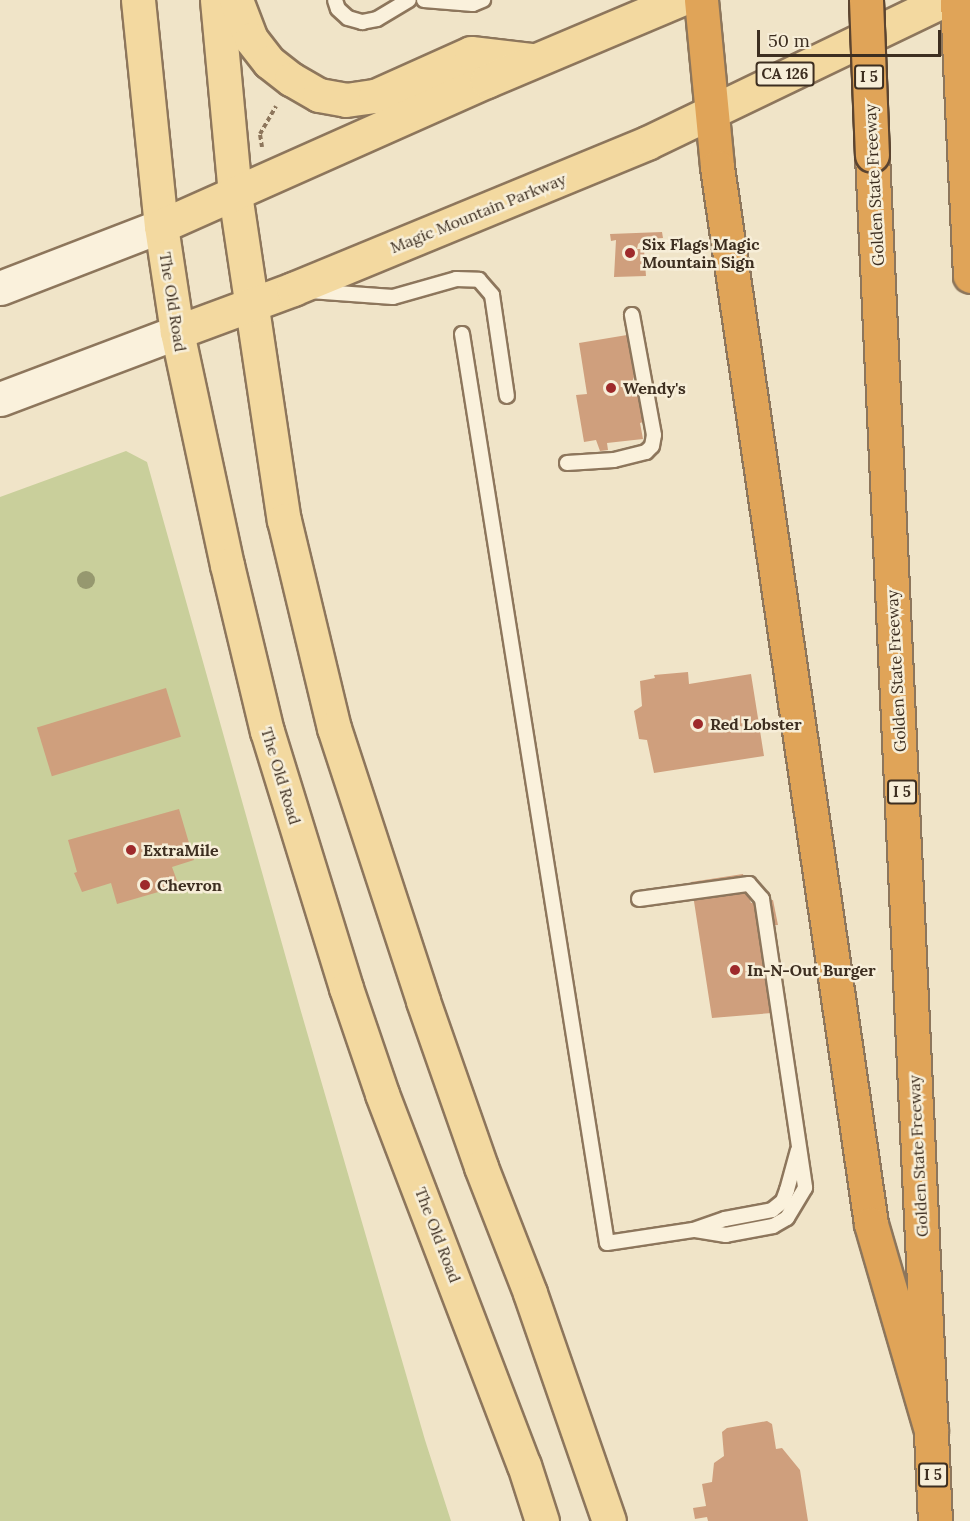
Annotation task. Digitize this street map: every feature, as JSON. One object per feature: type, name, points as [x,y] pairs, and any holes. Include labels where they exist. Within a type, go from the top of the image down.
[{"type":"highway","name":"I 5","points":[[700,0],[710,110],[770,542],[857,1113],[871,1224],[931,1430]]},
{"type":"highway","name":"Golden State Freeway","points":[[866,0],[935,1521]]},
{"type":"highway","points":[[957,0],[970,276]]},
{"type":"main road","name":"The Old Road","points":[[138,0],[161,226],[177,332],[245,644],[278,769],[346,988],[382,1094],[524,1465],[542,1521]]},
{"type":"main road","points":[[217,0],[235,194],[250,306],[284,520],[334,728],[423,1001],[481,1167],[530,1293],[609,1521]]},
{"type":"main road","points":[[236,0],[251,39],[269,62],[291,80],[319,95],[346,100],[375,96],[471,53],[533,60]]},
{"type":"main road","points":[[0,288],[161,226],[533,60],[679,0]]},
{"type":"main road","name":"Magic Mountain Parkway","points":[[0,399],[293,289],[647,143],[710,110],[944,0]]},
{"type":"lane","points":[[335,0],[338,9],[348,18],[363,22],[377,20],[409,0]]},
{"type":"lane","points":[[424,0],[472,4],[483,0]]},
{"type":"lane","points":[[293,289],[393,297],[456,279],[479,280],[492,295],[507,396]]},
{"type":"lane","points":[[567,463],[614,460],[646,452],[652,446],[654,435],[632,315]]},
{"type":"lane","points":[[462,334],[607,1243],[693,1230],[726,1235],[773,1226],[787,1218],[805,1188],[762,898],[749,884],[639,898]]},
{"type":"path","points":[[262,147],[260,134],[276,106]]},
{"type":"green space","points":[[126,451],[147,462],[300,1008],[425,1440],[451,1521],[0,1521],[0,497]]},
{"type":"building","name":"Six Flags Magic Mountain Sign","points":[[662,232],[663,238],[644,239],[638,244],[637,249],[644,249],[646,276],[614,277],[616,240],[611,241],[610,234]]},
{"type":"building","name":"Wendy's","points":[[627,335],[634,377],[632,382],[636,382],[643,422],[640,423],[643,439],[607,443],[608,450],[600,451],[596,440],[584,442],[576,395],[587,394],[579,343]]},
{"type":"building","name":"Red Lobster","points":[[688,672],[689,684],[751,674],[764,756],[654,773],[647,740],[639,739],[634,711],[642,706],[640,681],[655,678],[654,675]]},
{"type":"building","points":[[166,688],[181,737],[52,776],[37,727]]},
{"type":"building","name":"ExtraMile","points":[[179,809],[194,860],[172,867],[179,886],[117,904],[111,883],[82,892],[74,873],[77,872],[68,840]]},
{"type":"building","name":"In-N-Out Burger","points":[[743,874],[751,903],[773,900],[778,925],[757,926],[772,1013],[712,1018],[691,882]]},
{"type":"building","points":[[767,1421],[772,1424],[776,1449],[782,1448],[800,1470],[808,1521],[708,1521],[707,1517],[695,1519],[693,1508],[706,1506],[702,1484],[712,1482],[714,1463],[724,1456],[722,1432],[727,1428]]},
{"type":"place","name":"Six Flags Magic Mountain Sign","points":[[630,253]]},
{"type":"place","name":"Wendy's","points":[[611,388]]},
{"type":"place","name":"Red Lobster","points":[[698,724]]},
{"type":"place","name":"ExtraMile","points":[[131,850]]},
{"type":"place","name":"Chevron","points":[[145,885]]},
{"type":"place","name":"In-N-Out Burger","points":[[735,970]]}]
